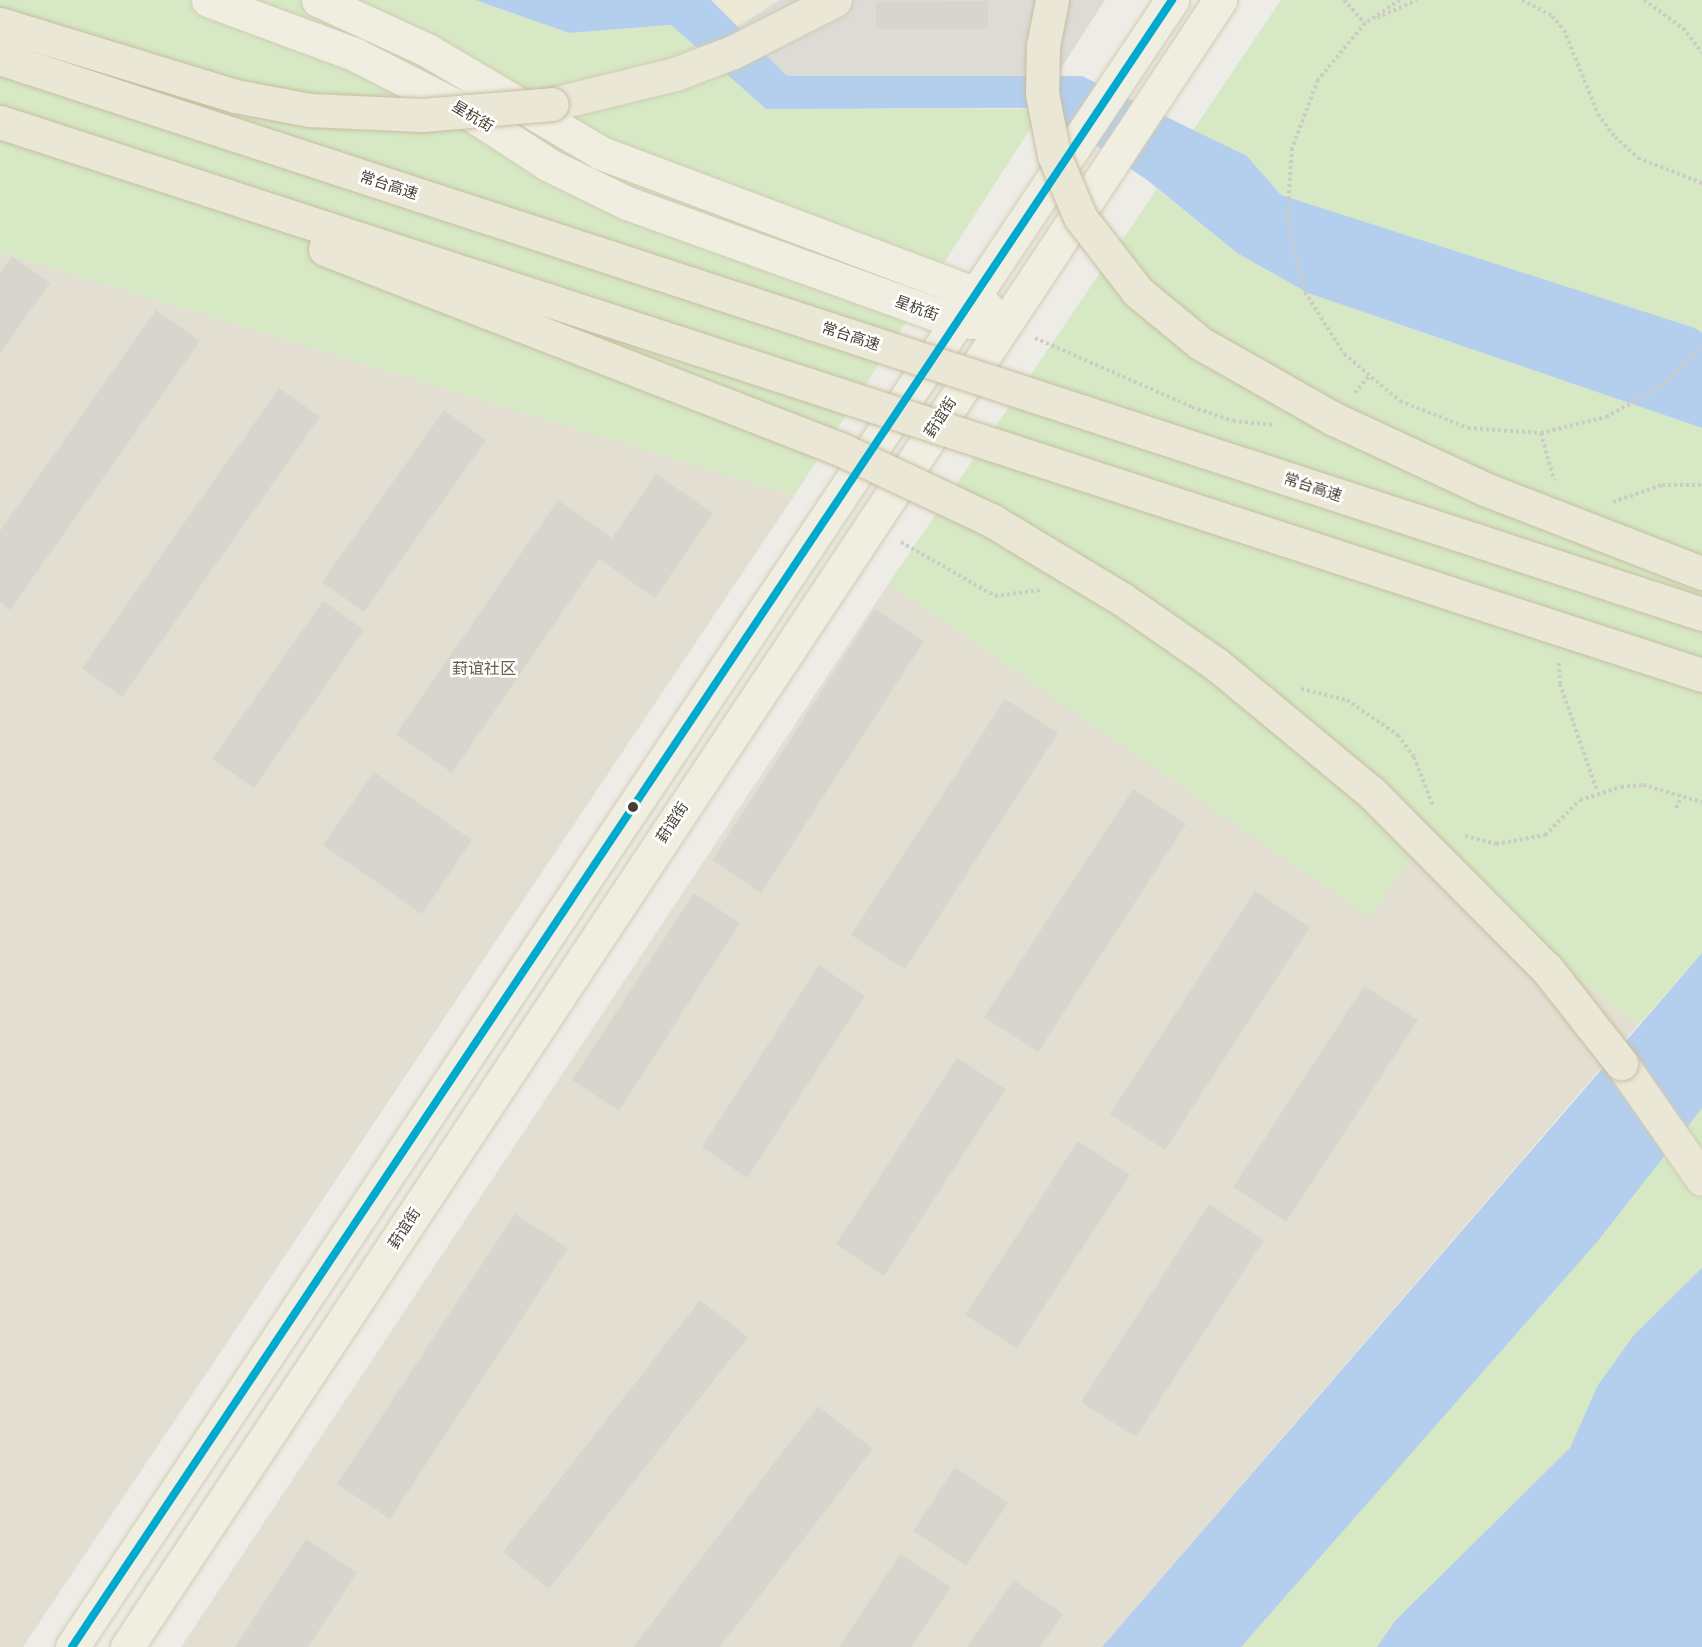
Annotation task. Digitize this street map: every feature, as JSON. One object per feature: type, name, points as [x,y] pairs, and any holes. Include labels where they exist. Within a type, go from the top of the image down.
[{"type":"highway","points":[[0,24],[262,102],[361,114],[483,114],[602,94],[675,74],[733,52],[835,0]]},
{"type":"highway","points":[[1052,0],[1043,46],[1042,93],[1054,155],[1080,217],[1138,292],[1200,343],[1334,419],[1485,489],[1702,573]]},
{"type":"highway","name":"常台高速","points":[[0,58],[1702,614]]},
{"type":"highway","points":[[0,122],[1702,675]]},
{"type":"highway","points":[[117,160],[344,257],[840,449],[990,520],[1122,599],[1291,723],[1474,890],[1569,997],[1702,1179]]},
{"type":"main road","name":"星杭街","points":[[208,0],[354,54],[466,111],[549,165],[627,203],[955,321],[1001,324]]},
{"type":"main road","points":[[318,0],[427,50],[566,134],[631,166],[973,293],[1001,324]]},
{"type":"main road","points":[[72,1647],[973,293],[1172,0]]},
{"type":"main road","name":"葑谊街","points":[[127,1647],[1001,324],[1220,0]]},
{"type":"path","points":[[1344,0],[1365,23]]},
{"type":"path","points":[[1400,0],[1365,23],[1318,80],[1292,148],[1287,221],[1305,292],[1344,354],[1400,401],[1468,428],[1541,433],[1606,417],[1665,384],[1702,345]]},
{"type":"path","points":[[1365,23],[1417,0]]},
{"type":"path","points":[[1522,0],[1552,16],[1564,30],[1598,114],[1615,137],[1638,158],[1702,183]]},
{"type":"path","points":[[1644,0],[1683,28],[1702,52]]},
{"type":"path","points":[[1001,324],[1192,407],[1233,421],[1282,424]]},
{"type":"path","points":[[1350,399],[1370,375]]},
{"type":"path","points":[[1541,433],[1551,476],[1560,486]]},
{"type":"path","points":[[1603,502],[1662,485],[1702,485]]},
{"type":"path","points":[[1599,798],[1600,790]]},
{"type":"path","points":[[1676,808],[1681,797]]},
{"type":"path","points":[[1562,818],[1567,822]]},
{"type":"shaded area","points":[[711,0],[779,0],[737,27]]},
{"type":"shaded area","points":[[779,0],[1105,0],[1056,76],[787,76],[737,27]]},
{"type":"shaded area","points":[[0,252],[794,496],[23,1647],[0,1647]]},
{"type":"shaded area","points":[[889,583],[1369,917],[1415,851],[1638,1025],[1102,1647],[181,1647]]},
{"type":"green space","points":[[0,0],[475,0],[569,33],[671,25],[766,109],[1043,109],[794,496],[0,252]]},
{"type":"green space","points":[[1281,0],[1702,0],[1702,333],[1281,195],[1247,156],[1192,132]]},
{"type":"green space","points":[[1157,189],[1237,253],[1308,293],[1702,428],[1702,953],[1638,1025],[1416,852],[1370,918],[889,583]]},
{"type":"green space","points":[[1702,1104],[1702,1647],[1239,1647]]},
{"type":"water","points":[[475,0],[711,0],[787,76],[1082,76],[1247,156],[1281,195],[1695,328],[1702,333],[1702,428],[1308,293],[1237,253],[1147,180],[1041,108],[766,109],[671,25],[569,33]]},
{"type":"water","points":[[1702,953],[1702,1108],[1597,1242],[1241,1647],[1102,1647]]},
{"type":"water","points":[[1702,1268],[1702,1647],[1377,1647],[1395,1621],[1570,1448],[1598,1385],[1634,1335]]},
{"type":"building","points":[[988,1],[988,29],[876,29],[876,2]]},
{"type":"building","points":[[12,256],[50,283],[0,353],[0,273]]},
{"type":"building","points":[[156,310],[200,341],[10,610],[0,602],[0,531]]},
{"type":"building","points":[[279,388],[320,417],[122,697],[82,668]]},
{"type":"building","points":[[444,410],[486,440],[364,612],[322,582]]},
{"type":"building","points":[[656,474],[713,513],[655,598],[599,559],[452,773],[396,734],[558,500],[612,538]]},
{"type":"building","points":[[323,601],[364,630],[254,788],[212,759]]},
{"type":"building","points":[[875,609],[924,641],[761,893],[712,860]]},
{"type":"building","points":[[1005,699],[1058,733],[905,969],[851,935]]},
{"type":"building","points":[[374,772],[472,840],[422,914],[323,845]]},
{"type":"building","points":[[1133,789],[1186,824],[1038,1052],[984,1017]]},
{"type":"building","points":[[1255,891],[1310,927],[1165,1150],[1110,1114]]},
{"type":"building","points":[[694,893],[740,923],[619,1111],[572,1080]]},
{"type":"building","points":[[819,965],[865,996],[747,1178],[702,1147]]},
{"type":"building","points":[[1364,986],[1418,1020],[1286,1222],[1233,1187]]},
{"type":"building","points":[[957,1058],[1006,1089],[884,1276],[836,1244]]},
{"type":"building","points":[[1078,1141],[1130,1175],[1017,1348],[965,1315]]},
{"type":"building","points":[[1209,1204],[1264,1240],[1136,1437],[1081,1402]]},
{"type":"building","points":[[515,1214],[568,1248],[390,1519],[337,1484]]},
{"type":"building","points":[[700,1300],[748,1337],[549,1589],[503,1552]]},
{"type":"building","points":[[818,1406],[873,1449],[720,1647],[633,1647]]},
{"type":"building","points":[[955,1467],[1008,1503],[966,1566],[913,1531]]},
{"type":"building","points":[[306,1539],[357,1573],[308,1647],[235,1647]]},
{"type":"building","points":[[900,1554],[951,1587],[911,1647],[839,1647]]},
{"type":"building","points":[[1014,1580],[1063,1614],[1040,1647],[967,1647]]},
{"type":"transit line","points":[[72,1647],[1172,0]]},
{"type":"district","name":"葑谊社区","points":[[484,668]]}]
